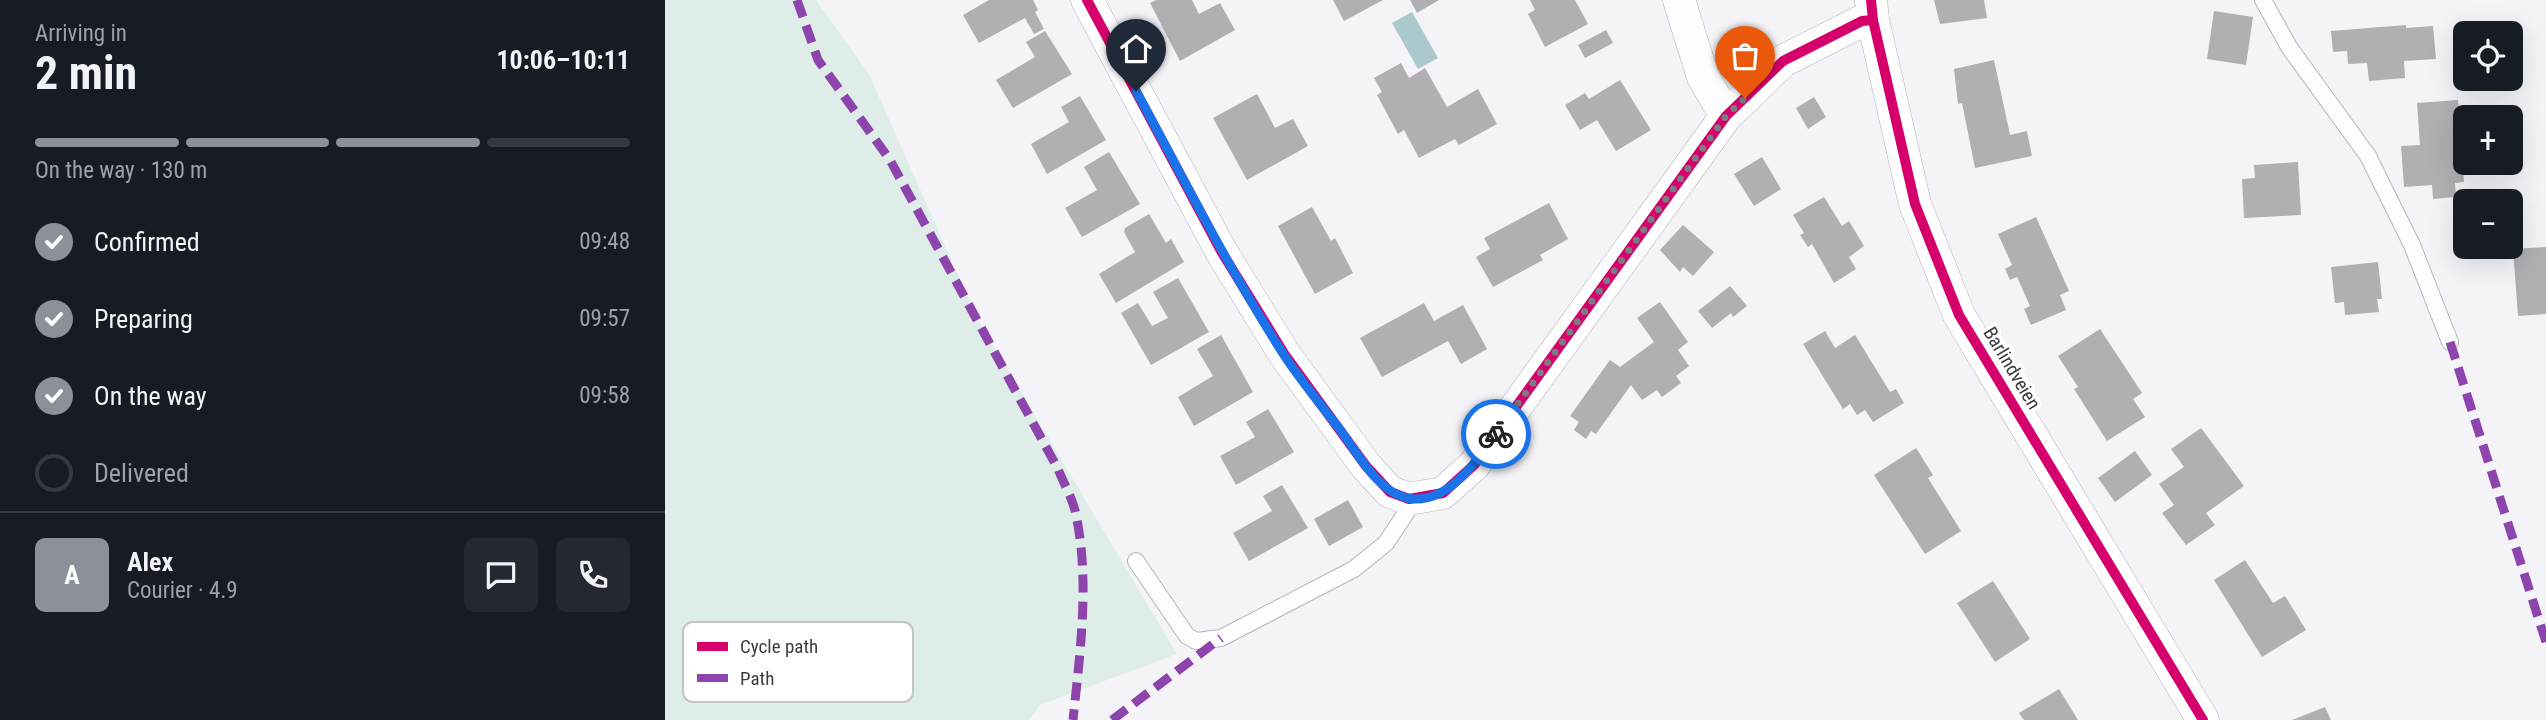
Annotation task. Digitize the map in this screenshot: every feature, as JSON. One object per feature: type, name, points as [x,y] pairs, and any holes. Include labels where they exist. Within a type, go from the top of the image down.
[{"type":"street","points":[[1087,0],[1221,251],[1285,355],[1366,466],[1390,492],[1409,499],[1443,493],[1474,465],[1726,116],[1783,61],[1862,21],[1872,10]]},
{"type":"street","points":[[1679,0],[1703,77],[1726,116]]},
{"type":"street","name":"Barlindveien","points":[[1872,10],[1915,204],[1959,315],[2203,720]]},
{"type":"lane","points":[[2263,0],[2289,47],[2368,156],[2412,245],[2450,342]]},
{"type":"lane","points":[[1136,561],[1187,636],[1196,641],[1221,638],[1354,569],[1385,543],[1406,513],[1409,499]]},
{"type":"shaded area","points":[[665,0],[816,0],[869,74],[977,318],[1177,654],[1040,705],[1029,720],[665,720]]},
{"type":"water","points":[[1412,12],[1438,58],[1418,69],[1392,23]]},
{"type":"building","points":[[989,0],[1033,0],[1038,10],[1035,12],[1044,29],[1034,34],[1025,18],[979,43],[963,15]]},
{"type":"building","points":[[1156,0],[1192,0],[1199,14],[1220,3],[1235,30],[1180,61],[1150,3]]},
{"type":"building","points":[[1333,0],[1383,0],[1344,21]]},
{"type":"building","points":[[1410,0],[1439,0],[1417,13]]},
{"type":"building","points":[[1530,0],[1575,0],[1588,24],[1545,47],[1528,14],[1535,10]]},
{"type":"building","points":[[1934,0],[1984,0],[1987,18],[1940,24]]},
{"type":"building","points":[[2214,11],[2253,17],[2246,65],[2207,59]]},
{"type":"building","points":[[2406,25],[2406,28],[2433,26],[2436,59],[2404,61],[2405,78],[2369,81],[2367,63],[2348,64],[2347,51],[2333,52],[2331,31]]},
{"type":"building","points":[[1606,30],[1613,43],[1585,58],[1578,45]]},
{"type":"building","points":[[1045,31],[1072,74],[1013,108],[996,80],[1035,57],[1026,42]]},
{"type":"building","points":[[1994,60],[2010,135],[2027,131],[2032,156],[1975,168],[1962,103],[1958,104],[1954,69]]},
{"type":"building","points":[[1401,63],[1409,78],[1425,68],[1447,107],[1478,89],[1497,124],[1459,145],[1455,139],[1419,158],[1404,130],[1398,134],[1377,95],[1382,92],[1374,78]]},
{"type":"building","points":[[1620,80],[1651,130],[1616,151],[1597,120],[1580,130],[1565,105],[1585,93],[1589,99]]},
{"type":"building","points":[[1257,94],[1275,128],[1293,119],[1308,146],[1247,180],[1213,118]]},
{"type":"building","points":[[1080,96],[1106,140],[1047,174],[1031,144],[1069,122],[1061,107]]},
{"type":"building","points":[[1814,97],[1826,117],[1808,129],[1796,108]]},
{"type":"building","points":[[2458,100],[2458,105],[2453,105],[2453,175],[2463,175],[2464,182],[2455,183],[2453,197],[2433,199],[2432,185],[2404,187],[2401,146],[2420,145],[2417,103]]},
{"type":"building","points":[[1109,152],[1140,204],[1082,237],[1065,208],[1097,190],[1084,167]]},
{"type":"building","points":[[1762,157],[1781,189],[1754,206],[1734,174]]},
{"type":"building","points":[[2298,162],[2301,215],[2244,218],[2242,179],[2255,178],[2254,165]]},
{"type":"building","points":[[1824,197],[1842,226],[1849,221],[1864,246],[1849,257],[1856,269],[1834,283],[1812,244],[1808,247],[1800,235],[1804,233],[1793,215]]},
{"type":"building","points":[[1549,203],[1568,239],[1540,255],[1543,260],[1493,287],[1476,257],[1490,249],[1484,238]]},
{"type":"building","points":[[1312,207],[1331,241],[1335,238],[1353,273],[1315,294],[1278,226]]},
{"type":"building","points":[[1149,214],[1166,243],[1171,239],[1184,262],[1116,303],[1099,274],[1135,252],[1124,232],[1125,228]]},
{"type":"building","points":[[2036,217],[2069,291],[2060,295],[2066,310],[2031,325],[2024,309],[2030,306],[2017,277],[2010,280],[2005,269],[2012,265],[1998,234]]},
{"type":"building","points":[[1683,225],[1714,252],[1693,276],[1683,267],[1680,272],[1660,250]]},
{"type":"building","points":[[2546,247],[2546,314],[2518,316],[2514,259],[2523,259],[2523,248]]},
{"type":"building","points":[[2378,262],[2382,299],[2377,299],[2379,312],[2345,315],[2344,302],[2335,303],[2331,267]]},
{"type":"building","points":[[1178,278],[1209,332],[1151,365],[1121,313],[1138,303],[1152,326],[1168,318],[1153,292]]},
{"type":"building","points":[[1730,286],[1747,306],[1733,317],[1731,313],[1712,328],[1698,311]]},
{"type":"building","points":[[1660,302],[1688,342],[1678,350],[1689,366],[1676,376],[1681,383],[1662,397],[1657,390],[1642,400],[1631,385],[1596,434],[1591,431],[1586,439],[1574,430],[1579,422],[1570,416],[1610,360],[1620,367],[1654,342],[1637,318]]},
{"type":"building","points":[[1424,303],[1434,321],[1463,305],[1487,349],[1461,364],[1448,341],[1382,377],[1360,338]]},
{"type":"building","points":[[2100,329],[2142,393],[2133,399],[2145,417],[2107,441],[2074,389],[2078,387],[2058,356]]},
{"type":"building","points":[[1825,331],[1835,348],[1855,335],[1890,392],[1896,389],[1904,403],[1873,422],[1865,410],[1857,415],[1850,404],[1843,409],[1803,344]]},
{"type":"building","points":[[1221,335],[1253,392],[1194,426],[1178,397],[1213,376],[1197,349]]},
{"type":"building","points":[[1268,409],[1294,452],[1236,485],[1220,456],[1255,437],[1246,422]]},
{"type":"building","points":[[2201,428],[2244,486],[2206,513],[2215,525],[2186,545],[2162,513],[2174,505],[2159,484],[2184,467],[2171,449]]},
{"type":"building","points":[[1916,448],[1933,475],[1928,478],[1961,531],[1925,554],[1874,475]]},
{"type":"building","points":[[2135,451],[2152,475],[2115,502],[2098,478]]},
{"type":"building","points":[[1282,485],[1308,528],[1249,561],[1233,533],[1272,511],[1263,496]]},
{"type":"building","points":[[1348,500],[1363,527],[1329,546],[1314,519]]},
{"type":"building","points":[[2245,560],[2273,603],[2285,596],[2306,630],[2262,657],[2214,580]]},
{"type":"building","points":[[1993,581],[2030,639],[1995,662],[1957,603]]},
{"type":"building","points":[[2059,689],[2078,720],[2024,720],[2019,713]]},
{"type":"building","points":[[2325,707],[2331,720],[2292,720]]},
{"type":"marked path","points":[[797,0],[818,60],[890,160],[1071,497],[1080,540],[1083,591],[1073,720]]},
{"type":"marked path","points":[[2450,342],[2546,642]]},
{"type":"marked path","points":[[1112,720],[1221,638]]},
{"type":"cycle path","points":[[1087,0],[1221,251],[1285,355],[1366,466],[1390,492],[1409,499],[1443,493],[1474,465],[1726,116],[1783,61],[1862,21],[1873,20]]},
{"type":"cycle path","points":[[1871,0],[1873,20],[1915,204],[1959,315],[2203,720]]},
{"type":"way so far","points":[[1496,434],[1726,116],[1745,98]]},
{"type":"route","points":[[1136,91],[1221,251],[1285,355],[1366,466],[1390,492],[1409,499],[1443,493],[1474,465],[1496,434]]}]
